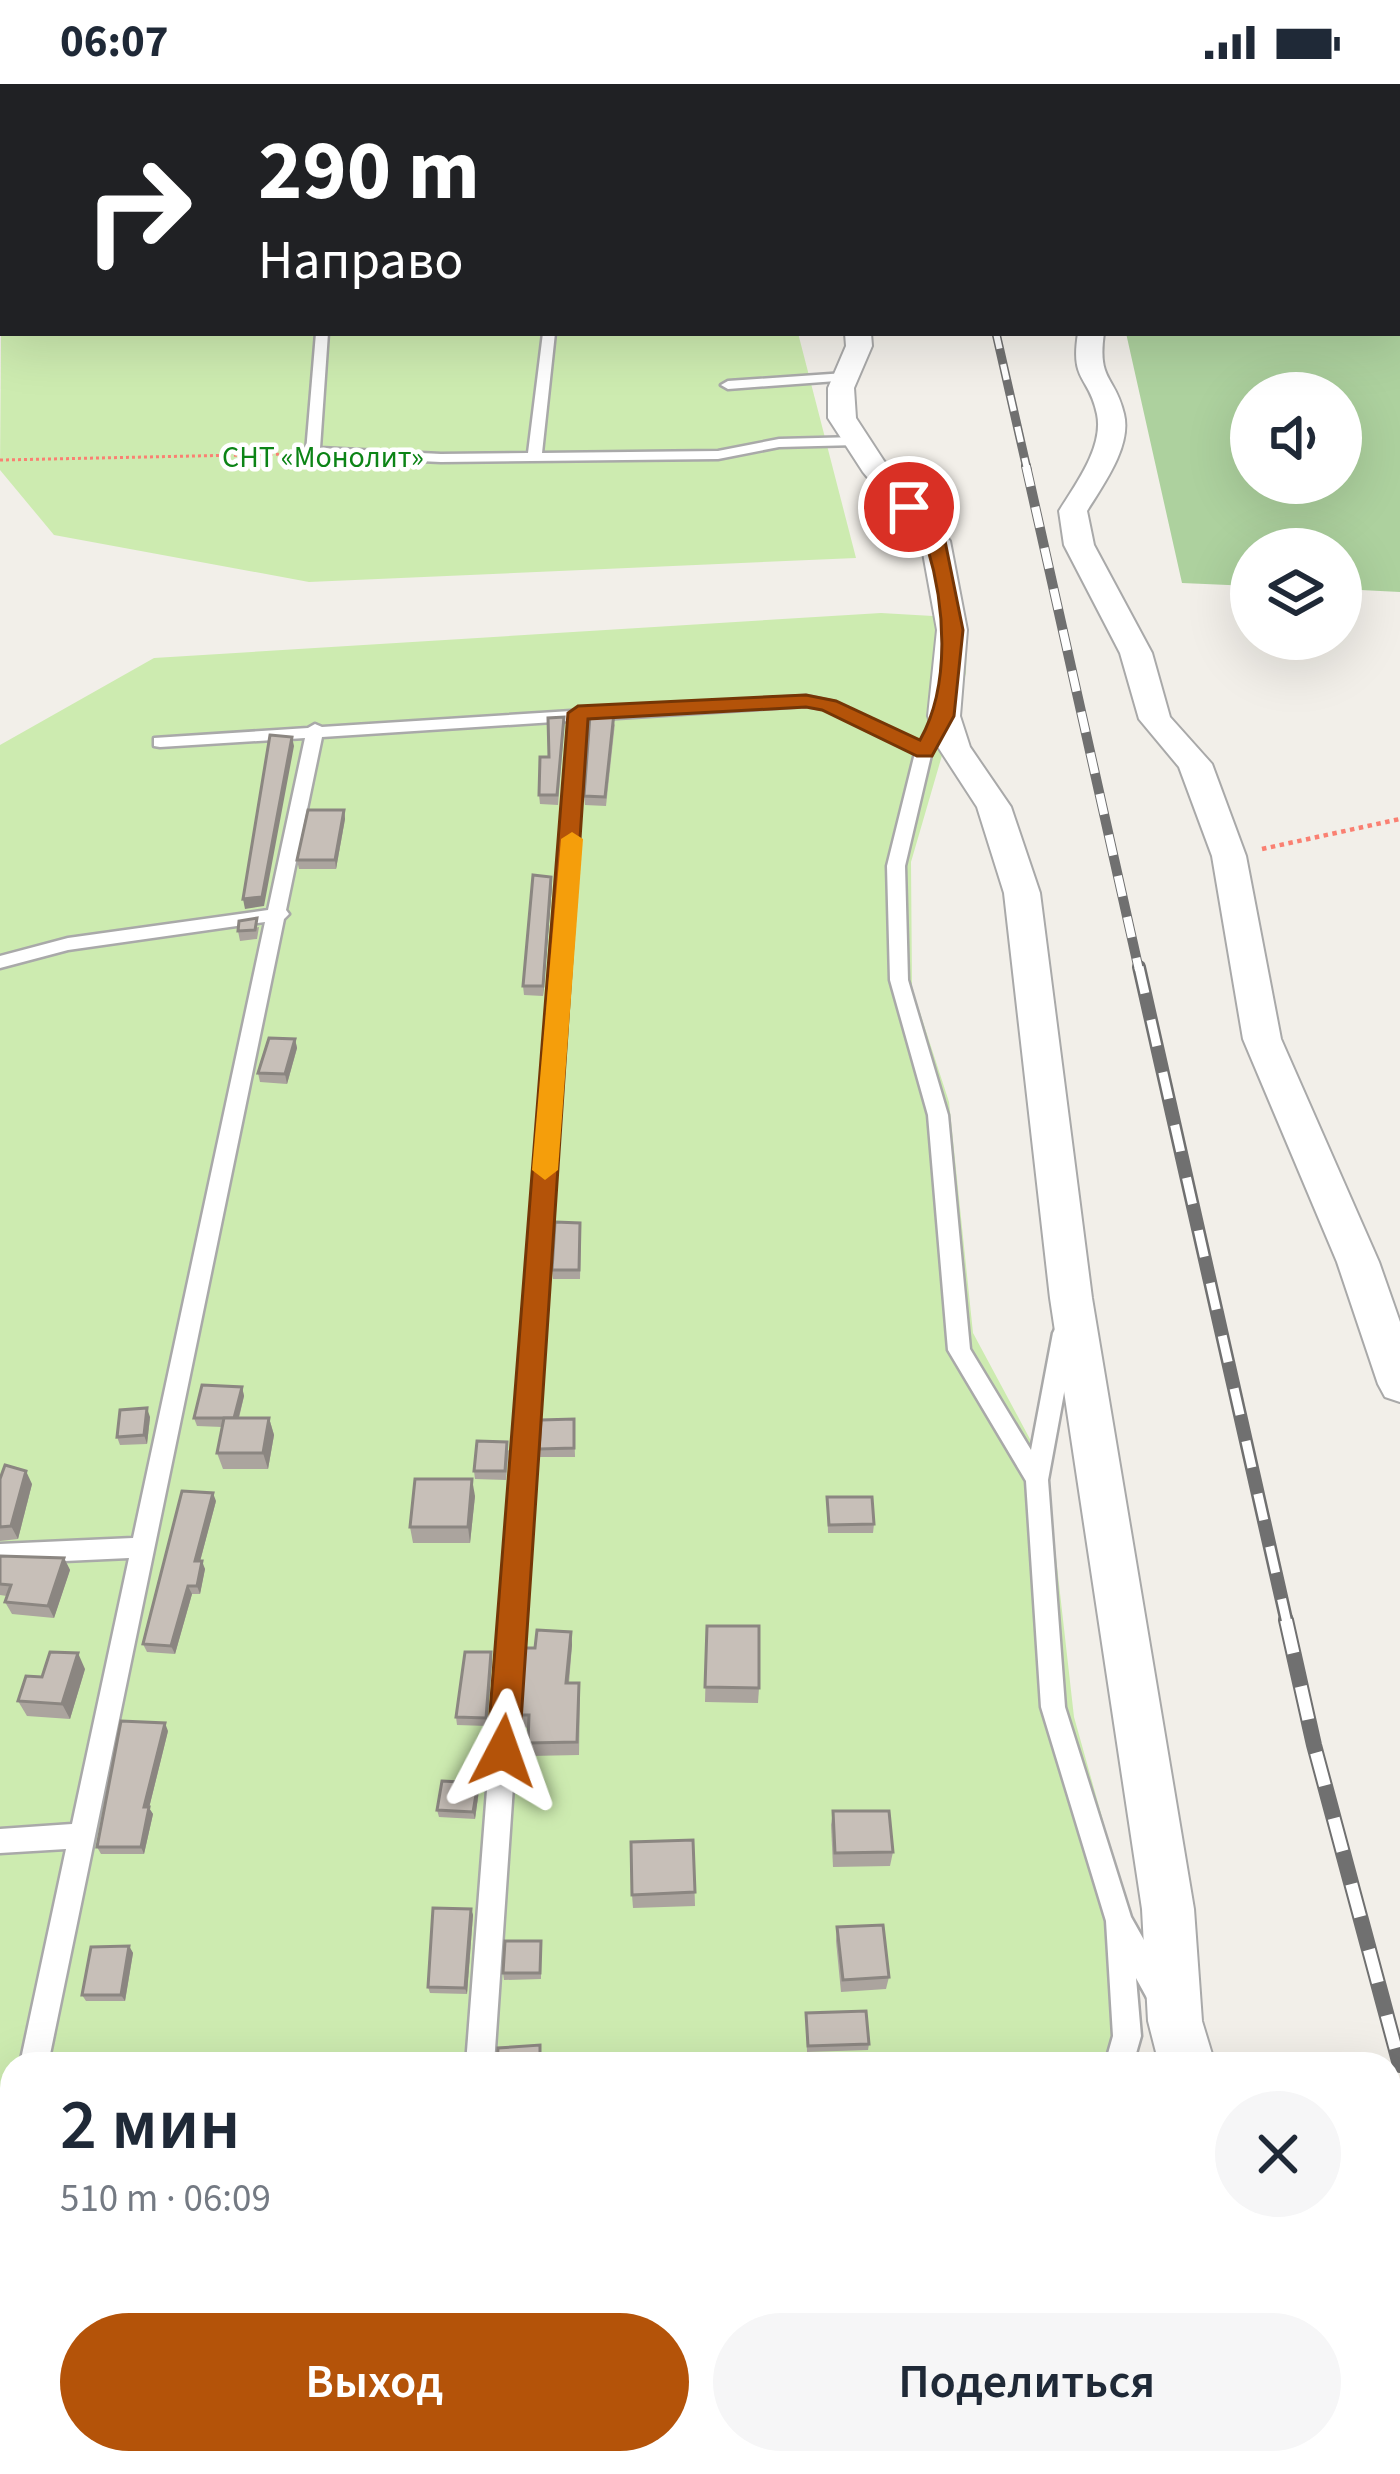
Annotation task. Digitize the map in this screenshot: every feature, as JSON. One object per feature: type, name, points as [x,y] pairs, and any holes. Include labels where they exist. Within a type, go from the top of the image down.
[{"type":"street","points":[[858,336],[859,346],[841,388],[842,418],[935,541],[940,555],[952,630],[934,734],[953,747],[994,807],[1022,893],[1071,1298],[1168,1910],[1175,2021],[1184,2052]]},
{"type":"street","points":[[1090,336],[1085,365],[1111,414],[1110,437],[1096,474],[1073,511],[1079,545],[1136,653],[1156,718],[1196,764],[1229,856],[1262,1039],[1358,1262],[1400,1384]]},
{"type":"lane","points":[[322,336],[314,452],[441,458],[718,455],[779,443],[857,442]]},
{"type":"lane","points":[[535,455],[550,336]]},
{"type":"lane","points":[[728,385],[845,377]]},
{"type":"lane","points":[[160,742],[806,701],[934,734],[896,866],[899,980],[938,1115],[959,1350],[1037,1480]]},
{"type":"lane","points":[[481,2052],[578,713]]},
{"type":"lane","points":[[37,2052],[316,729]]},
{"type":"lane","points":[[0,962],[68,944],[280,914]]},
{"type":"lane","points":[[1071,1298],[1037,1480],[1054,1707],[1119,1921],[1175,2021]]},
{"type":"lane","points":[[0,1554],[145,1547]]},
{"type":"lane","points":[[0,1840],[82,1836]]},
{"type":"lane","points":[[1119,1921],[1127,2036],[1122,2052]]},
{"type":"path","points":[[0,460],[209,459],[314,452]]},
{"type":"path","points":[[1229,856],[1400,819]]},
{"type":"green space","name":"СНТ «Монолит»","points":[[1,336],[799,336],[856,558],[309,582],[54,535],[0,470]]},
{"type":"green space","points":[[1127,336],[1400,336],[1400,592],[1362,590],[1362,528],[1230,528],[1230,585],[1182,583]]},
{"type":"green space","points":[[881,613],[967,618],[966,673],[911,862],[912,988],[949,1102],[973,1333],[1046,1469],[1074,1717],[1128,1910],[1136,2052],[0,2052],[0,745],[154,658]]},
{"type":"building","points":[[614,713],[605,797],[584,796],[590,715]]},
{"type":"building","points":[[564,717],[557,795],[539,795],[540,757],[549,757],[548,718]]},
{"type":"building","points":[[270,735],[292,737],[262,897],[243,899]]},
{"type":"building","points":[[308,810],[344,810],[335,860],[297,860]]},
{"type":"building","points":[[533,875],[551,877],[543,986],[523,986]]},
{"type":"building","points":[[257,918],[255,930],[238,931],[239,921]]},
{"type":"building","points":[[269,1038],[295,1039],[285,1074],[258,1073]]},
{"type":"building","points":[[555,1222],[580,1223],[579,1270],[552,1270]]},
{"type":"building","points":[[202,1385],[242,1387],[234,1418],[194,1418]]},
{"type":"building","points":[[147,1408],[144,1435],[117,1437],[120,1410]]},
{"type":"building","points":[[224,1418],[269,1418],[263,1453],[217,1453]]},
{"type":"building","points":[[574,1419],[574,1448],[539,1449],[541,1420]]},
{"type":"building","points":[[477,1441],[507,1442],[505,1471],[474,1471]]},
{"type":"building","points":[[5,1465],[26,1471],[11,1526],[0,1527],[0,1479]]},
{"type":"building","points":[[415,1479],[472,1479],[468,1527],[410,1527]]},
{"type":"building","points":[[182,1491],[213,1493],[195,1561],[202,1561],[197,1586],[188,1586],[171,1646],[143,1644]]},
{"type":"building","points":[[827,1497],[872,1497],[874,1524],[829,1525]]},
{"type":"building","points":[[0,1556],[64,1558],[48,1606],[5,1602],[11,1585],[0,1584]]},
{"type":"building","points":[[707,1626],[759,1626],[759,1688],[705,1687]]},
{"type":"building","points":[[537,1630],[571,1632],[566,1683],[579,1683],[577,1742],[528,1743],[529,1715],[520,1715],[524,1648],[535,1648]]},
{"type":"building","points":[[50,1652],[78,1653],[62,1704],[18,1701],[26,1676],[42,1677]]},
{"type":"building","points":[[465,1652],[491,1652],[486,1718],[456,1717]]},
{"type":"building","points":[[121,1721],[165,1723],[144,1807],[149,1807],[141,1847],[97,1847]]},
{"type":"building","points":[[442,1781],[478,1783],[473,1812],[437,1810]]},
{"type":"building","points":[[833,1811],[889,1811],[893,1852],[835,1853]]},
{"type":"building","points":[[693,1840],[695,1892],[632,1895],[631,1842]]},
{"type":"building","points":[[433,1908],[471,1909],[465,1988],[428,1987]]},
{"type":"building","points":[[883,1925],[889,1977],[843,1980],[837,1927]]},
{"type":"building","points":[[505,1941],[541,1941],[540,1973],[503,1973]]},
{"type":"building","points":[[129,1946],[121,1995],[82,1995],[91,1947]]},
{"type":"building","points":[[866,2011],[869,2044],[808,2046],[806,2013]]},
{"type":"building","points":[[540,2045],[540,2052],[498,2052],[498,2048]]},
{"type":"railway","points":[[997,336],[1027,469]]},
{"type":"railway","points":[[1026,466],[1139,970]]},
{"type":"railway","points":[[1139,967],[1287,1623]]},
{"type":"railway","points":[[1286,1620],[1314,1745],[1397,2052]]},
{"type":"slow traffic","points":[[545,1170],[572,839]]},
{"type":"route","points":[[503,1751],[574,821],[578,713],[806,701],[828,705],[924,751],[944,716],[952,630],[940,555],[909,507]]}]
